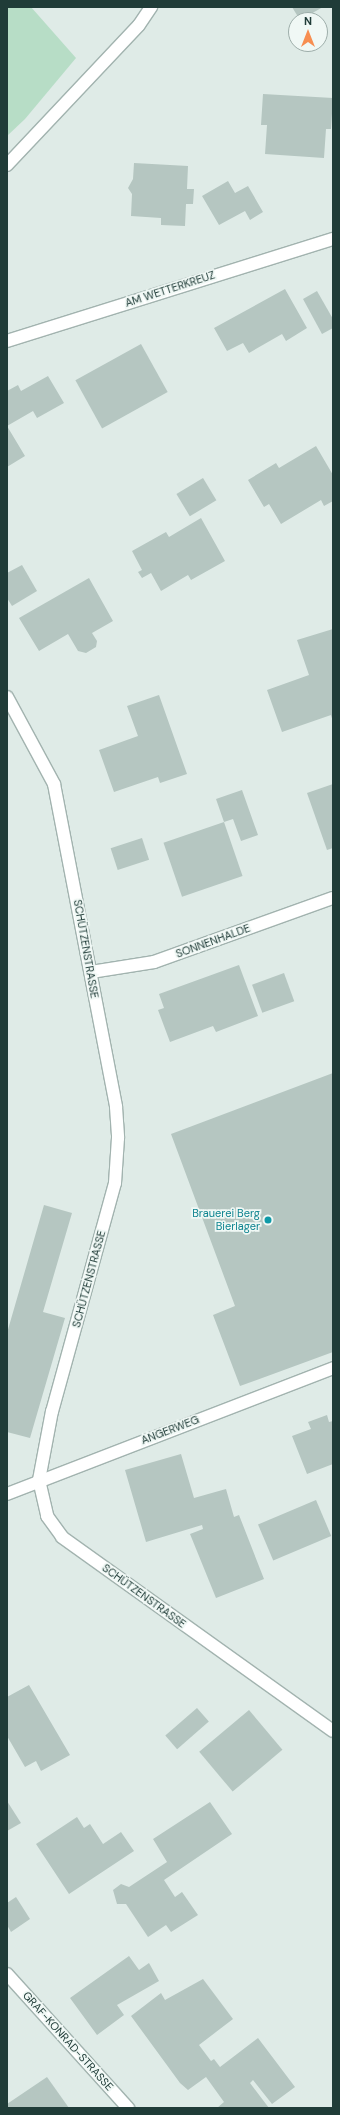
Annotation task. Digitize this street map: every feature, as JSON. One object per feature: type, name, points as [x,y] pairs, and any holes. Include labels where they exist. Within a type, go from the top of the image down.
[{"type":"street","points":[[7,165],[139,25],[151,7]]},
{"type":"street","name":"AM WETTERKREUZ","points":[[7,341],[333,239]]},
{"type":"street","name":"SCHÜTZENSTRASSE","points":[[7,697],[54,784],[116,1107],[118,1138],[115,1183],[52,1411],[39,1480],[47,1516],[62,1537],[333,1731]]},
{"type":"street","name":"SONNENHALDE","points":[[91,972],[154,962],[333,898]]},
{"type":"street","name":"ANGERWEG","points":[[7,1494],[39,1480],[333,1368]]},
{"type":"street","name":"GRAF-KONRAD-STRASSE","points":[[7,1974],[128,2108]]},
{"type":"green space","points":[[7,7],[31,7],[76,58],[25,119],[7,136]]},
{"type":"building","points":[[292,7],[323,7],[314,12],[295,12]]},
{"type":"building","points":[[263,94],[333,98],[331,129],[326,129],[324,158],[265,154],[267,125],[261,125]]},
{"type":"building","points":[[134,163],[188,166],[187,189],[194,189],[193,204],[186,204],[185,226],[161,225],[161,218],[131,216],[132,194],[128,188],[133,179]]},
{"type":"building","points":[[228,181],[235,193],[248,186],[263,212],[250,220],[245,211],[219,225],[202,196]]},
{"type":"building","points":[[285,289],[307,328],[286,341],[282,334],[249,353],[243,343],[227,351],[214,328]]},
{"type":"building","points":[[317,291],[333,319],[333,328],[322,334],[303,299]]},
{"type":"building","points":[[141,344],[168,392],[102,428],[75,380]]},
{"type":"building","points":[[48,376],[64,403],[37,418],[33,411],[7,426],[7,391],[18,385],[21,391]]},
{"type":"building","points":[[7,426],[25,456],[7,467]]},
{"type":"building","points":[[316,446],[333,475],[333,501],[324,506],[321,500],[281,524],[269,504],[264,507],[248,480],[276,463],[279,468]]},
{"type":"building","points":[[203,478],[216,500],[190,516],[176,494]]},
{"type":"building","points":[[201,518],[225,561],[191,580],[188,575],[161,591],[151,573],[142,578],[138,572],[142,570],[132,551],[166,532],[169,537]]},
{"type":"building","points":[[22,565],[37,591],[12,606],[7,598],[7,573]]},
{"type":"building","points":[[89,578],[113,621],[92,633],[97,641],[96,647],[86,653],[78,651],[68,634],[39,651],[19,618]]},
{"type":"building","points":[[333,629],[333,722],[331,715],[282,732],[267,690],[309,675],[297,640]]},
{"type":"building","points":[[159,695],[187,774],[160,783],[158,777],[114,792],[99,750],[138,736],[127,706]]},
{"type":"building","points":[[333,784],[333,848],[327,850],[307,793]]},
{"type":"building","points":[[242,790],[258,835],[241,841],[233,819],[224,822],[216,799]]},
{"type":"building","points":[[224,822],[243,876],[182,897],[163,843]]},
{"type":"building","points":[[142,838],[149,860],[118,870],[111,848]]},
{"type":"building","points":[[239,965],[258,1016],[216,1032],[213,1026],[170,1042],[158,1010],[164,1008],[159,994]]},
{"type":"building","points":[[284,973],[294,1001],[262,1013],[252,985]]},
{"type":"building","name":"Brauerei Berg Bierlager","points":[[333,1073],[333,1352],[240,1386],[213,1315],[235,1306],[171,1134]]},
{"type":"building","points":[[44,1205],[72,1213],[43,1312],[65,1318],[30,1438],[7,1432],[7,1333]]},
{"type":"building","points":[[327,1415],[329,1422],[333,1421],[333,1464],[307,1474],[292,1436],[311,1429],[308,1422]]},
{"type":"building","points":[[181,1454],[194,1498],[226,1489],[234,1517],[239,1515],[264,1579],[216,1598],[190,1534],[203,1529],[202,1525],[146,1542],[125,1470]]},
{"type":"building","points":[[316,1500],[331,1536],[273,1561],[258,1525]]},
{"type":"building","points":[[29,1685],[70,1755],[41,1771],[36,1761],[25,1767],[7,1736],[7,1697]]},
{"type":"building","points":[[197,1708],[209,1722],[177,1749],[165,1736]]},
{"type":"building","points":[[249,1710],[282,1750],[233,1792],[199,1752]]},
{"type":"building","points":[[7,1801],[21,1823],[7,1831]]},
{"type":"building","points":[[210,1802],[232,1834],[164,1880],[175,1897],[182,1892],[198,1915],[171,1932],[166,1925],[148,1937],[126,1904],[117,1904],[113,1890],[121,1884],[129,1887],[167,1862],[153,1839]]},
{"type":"building","points":[[77,1817],[84,1828],[90,1824],[103,1844],[121,1832],[134,1851],[69,1894],[36,1844]]},
{"type":"building","points":[[16,1897],[30,1919],[11,1932],[7,1925],[7,1903]]},
{"type":"building","points":[[129,1956],[139,1970],[149,1963],[159,1981],[117,2005],[124,2015],[97,2035],[70,1998]]},
{"type":"building","points":[[203,1979],[233,2019],[199,2045],[211,2061],[214,2059],[220,2067],[258,2038],[295,2087],[272,2104],[253,2080],[250,2083],[269,2108],[217,2108],[224,2102],[206,2077],[188,2090],[180,2083],[131,2016],[161,1993],[165,2000]]},
{"type":"building","points":[[47,2077],[69,2108],[7,2108],[7,2104]]},
{"type":"place","name":"Brauerei Berg Bierlager","points":[[268,1220]]}]
